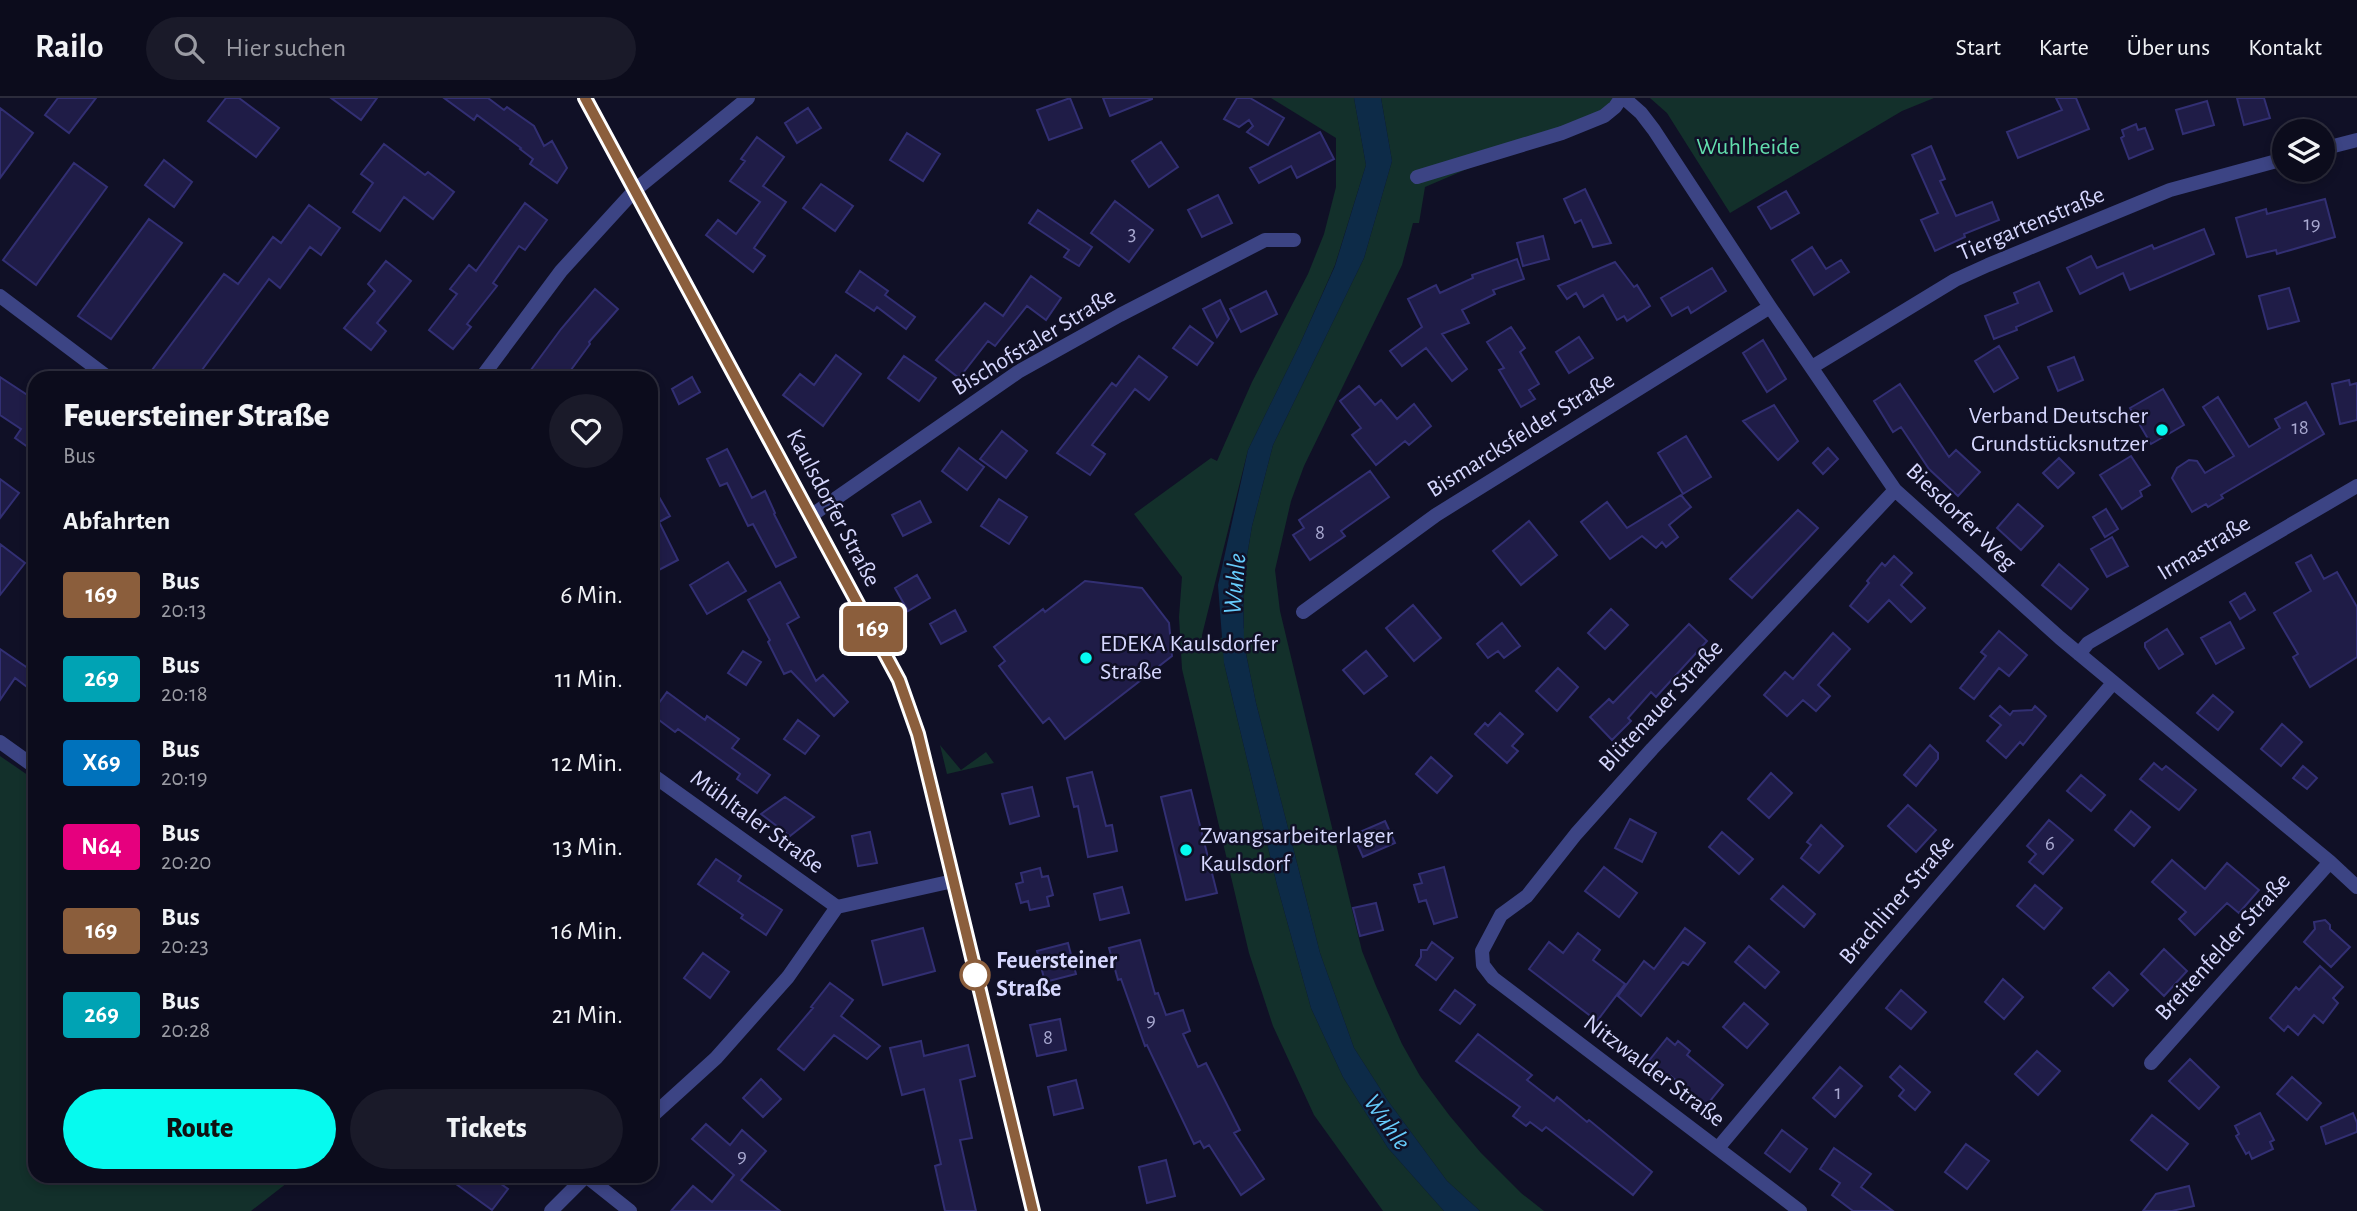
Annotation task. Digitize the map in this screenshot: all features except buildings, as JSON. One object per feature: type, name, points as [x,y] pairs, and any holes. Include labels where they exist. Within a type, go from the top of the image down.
[{"type":"main road","name":"Kaulsdorfer Straße","points":[[585,98],[899,680],[918,734],[1033,1211]]},
{"type":"street","points":[[486,371],[561,271],[635,190],[748,98]]},
{"type":"street","points":[[1418,177],[1562,133],[1604,116],[1622,98]]},
{"type":"street","name":"Biesdorfer Weg","points":[[1622,98],[1642,113],[1654,130],[1895,490],[2079,654],[2357,887]]},
{"type":"street","points":[[2335,146],[2357,140]]},
{"type":"street","name":"Tiergartenstraße","points":[[1812,367],[1955,280],[1987,265],[2170,190],[2272,162]]},
{"type":"street","name":"Bischofstaler Straße","points":[[812,515],[1018,372],[1058,349],[1265,240],[1294,240]]},
{"type":"street","points":[[0,296],[100,371]]},
{"type":"street","name":"Bismarcksfelder Straße","points":[[1303,612],[1436,515],[1770,307]]},
{"type":"street","name":"Irmastraße","points":[[2079,654],[2088,643],[2357,486]]},
{"type":"street","name":"Blütenauer Straße","points":[[1483,965],[1482,951],[1500,915],[1527,896],[1576,834],[1652,749],[1895,490]]},
{"type":"street","name":"Brachliner Straße","points":[[1718,1148],[1885,948],[2113,683]]},
{"type":"street","points":[[0,742],[28,762]]},
{"type":"street","name":"Mühltaler Straße","points":[[658,779],[837,907]]},
{"type":"street","name":"Breitenfelder Straße","points":[[2151,1063],[2330,862]]},
{"type":"street","points":[[658,1111],[716,1058],[788,977],[837,907],[953,881]]},
{"type":"street","name":"Nitzwalder Straße","points":[[1483,965],[1493,978],[1800,1211]]},
{"type":"street","points":[[551,1211],[579,1183]]},
{"type":"street","points":[[595,1183],[630,1211]]},
{"type":"green space","points":[[1271,98],[1354,98],[1366,165],[1335,265],[1248,450],[1202,635],[1202,646],[1244,628],[1243,579],[1252,526],[1273,445],[1364,258],[1392,161],[1381,98],[1622,98],[1598,113],[1425,187],[1419,223],[1413,223],[1402,265],[1304,466],[1291,501],[1275,570],[1280,611],[1362,951],[1376,986],[1402,1044],[1420,1076],[1449,1115],[1481,1153],[1521,1193],[1544,1211],[1480,1211],[1447,1181],[1388,1101],[1354,1048],[1320,953],[1256,703],[1244,644],[1224,663],[1277,885],[1311,1008],[1343,1077],[1388,1148],[1444,1211],[1383,1211],[1314,1115],[1273,1026],[1249,953],[1182,669],[1179,617],[1182,577],[1134,514],[1211,458],[1217,461],[1252,382],[1308,274],[1324,234],[1336,187],[1336,138]]},
{"type":"green space","name":"Wuhlheide","points":[[1650,98],[1934,98],[1902,111],[1730,213],[1667,113]]},
{"type":"green space","points":[[940,745],[961,770],[986,752],[994,763],[947,774]]},
{"type":"green space","points":[[0,756],[28,775],[28,1183],[287,1183],[251,1211],[0,1211]]},
{"type":"water","name":"Wuhle","points":[[1354,98],[1381,98],[1392,161],[1364,258],[1273,445],[1252,526],[1243,579],[1244,644],[1256,703],[1320,953],[1354,1048],[1388,1101],[1447,1181],[1480,1211],[1444,1211],[1388,1148],[1343,1077],[1311,1008],[1277,885],[1224,663],[1218,585],[1248,450],[1335,266],[1366,165]]},
{"type":"bus line","name":"169","points":[[585,98],[899,680],[918,734],[1033,1211]]},
{"type":"place","name":"Verband Deutscher Grundstücksnutzer","points":[[2162,430]]},
{"type":"place","name":"EDEKA Kaulsdorfer Straße","points":[[1086,658]]},
{"type":"place","name":"Zwangsarbeiterlager Kaulsdorf","points":[[1186,850]]},
{"type":"place","name":"Feuersteiner Straße","points":[[975,975]]}]
